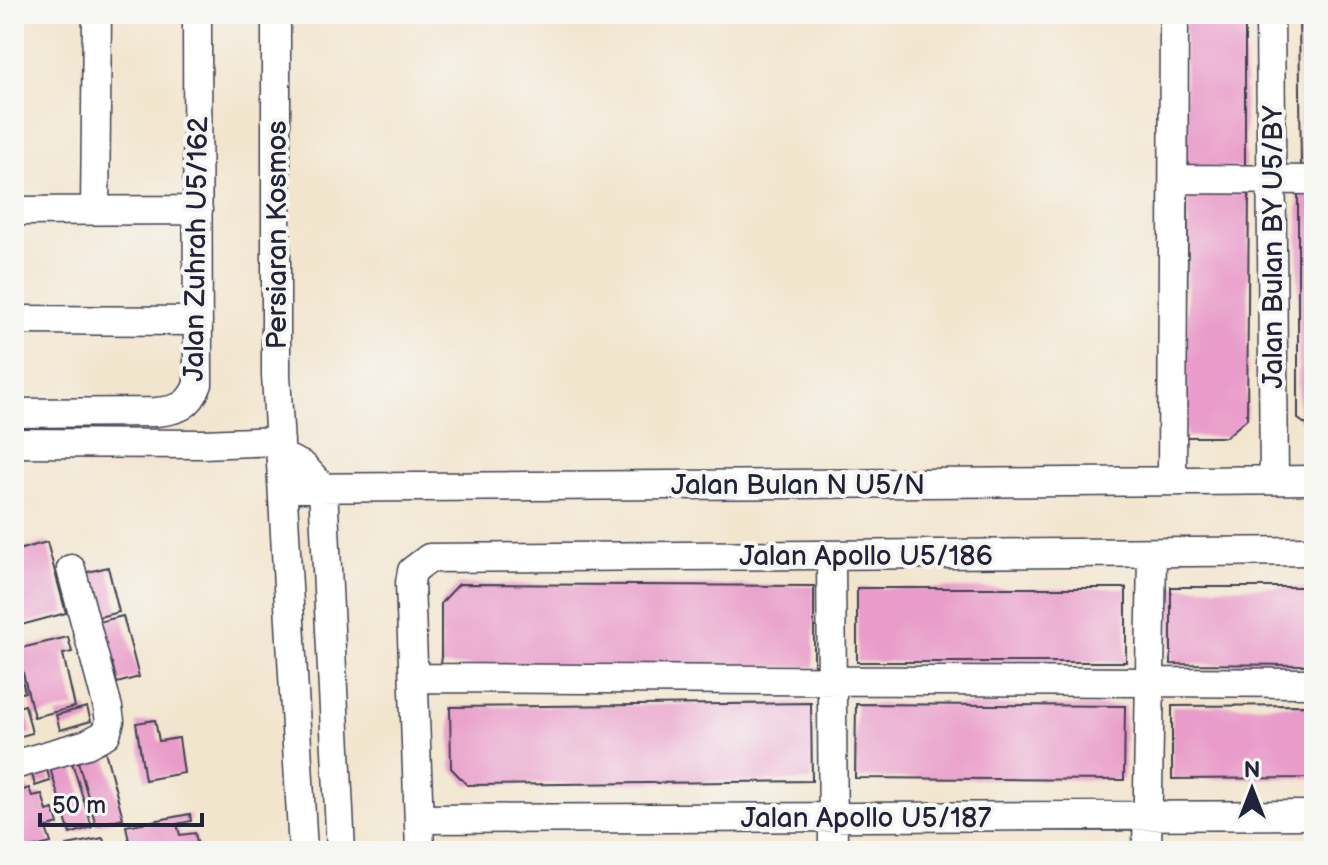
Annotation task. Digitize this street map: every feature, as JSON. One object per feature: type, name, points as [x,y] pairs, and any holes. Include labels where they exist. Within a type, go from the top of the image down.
[{"type":"street","points":[[95,210],[97,14]]},
{"type":"street","name":"Jalan Zuhrah U5/162","points":[[14,413],[172,411],[193,398],[198,384],[197,14]]},
{"type":"street","name":"Persiaran Kosmos","points":[[276,14],[276,375],[303,851]]},
{"type":"street","points":[[1172,481],[1174,14]]},
{"type":"street","name":"Jalan Bulan BY U5/BY","points":[[1270,14],[1274,480]]},
{"type":"street","points":[[1174,179],[1314,180]]},
{"type":"street","points":[[14,211],[198,210]]},
{"type":"street","points":[[14,320],[198,321]]},
{"type":"street","points":[[14,443],[203,444],[281,448],[323,488],[341,851]]},
{"type":"street","name":"Jalan Bulan N U5/N","points":[[283,488],[1314,480]]},
{"type":"street","name":"Jalan Apollo U5/186","points":[[414,678],[410,583],[412,571],[429,558],[1314,551]]},
{"type":"street","points":[[1147,851],[1152,554]]},
{"type":"street","points":[[831,555],[833,851]]},
{"type":"street","points":[[14,765],[87,744],[106,734],[110,721],[71,569]]},
{"type":"street","points":[[420,851],[414,678],[1314,683]]},
{"type":"street","name":"Jalan Apollo U5/187","points":[[419,819],[1314,815]]},
{"type":"building","points":[[1185,14],[1245,14],[1245,168],[1185,168]]},
{"type":"building","points":[[1299,14],[1314,14],[1314,168],[1301,168]]},
{"type":"building","points":[[1188,191],[1249,191],[1247,419],[1226,437],[1186,437]]},
{"type":"building","points":[[1298,192],[1314,192],[1314,430],[1298,419]]},
{"type":"building","points":[[47,542],[66,613],[14,627],[14,551]]},
{"type":"building","points":[[108,567],[119,612],[91,619],[80,574]]},
{"type":"building","points":[[459,584],[814,586],[814,667],[441,666],[441,603]]},
{"type":"building","points":[[1171,587],[1314,587],[1314,665],[1171,664]]},
{"type":"building","points":[[857,588],[1126,588],[1126,662],[857,662]]},
{"type":"building","points":[[123,616],[139,677],[117,683],[112,663],[102,666],[90,624]]},
{"type":"building","points":[[68,637],[72,652],[63,654],[75,707],[34,717],[17,649]]},
{"type":"building","points":[[20,673],[25,692],[14,695],[14,675]]},
{"type":"building","points":[[811,703],[812,781],[467,785],[451,768],[450,707]]},
{"type":"building","points":[[856,704],[1125,706],[1124,780],[855,778]]},
{"type":"building","points":[[25,705],[32,733],[14,738],[14,708]]},
{"type":"building","points":[[1314,705],[1314,778],[1172,779],[1172,706]]},
{"type":"building","points":[[87,707],[91,721],[60,730],[56,715]]},
{"type":"building","points":[[155,720],[159,741],[179,738],[184,773],[145,780],[136,723]]},
{"type":"building","points":[[105,751],[123,818],[96,825],[77,758]]},
{"type":"building","points":[[71,759],[92,827],[70,834],[49,765]]},
{"type":"building","points":[[46,766],[50,781],[35,786],[31,770]]},
{"type":"building","points":[[29,788],[32,796],[42,794],[47,811],[53,809],[58,824],[46,828],[51,843],[18,851],[17,847],[14,848],[14,793]]},
{"type":"building","points":[[190,814],[191,821],[177,824],[180,835],[195,833],[199,851],[131,851],[126,826]]},
{"type":"building","points":[[103,838],[106,851],[68,851],[67,845]]}]
